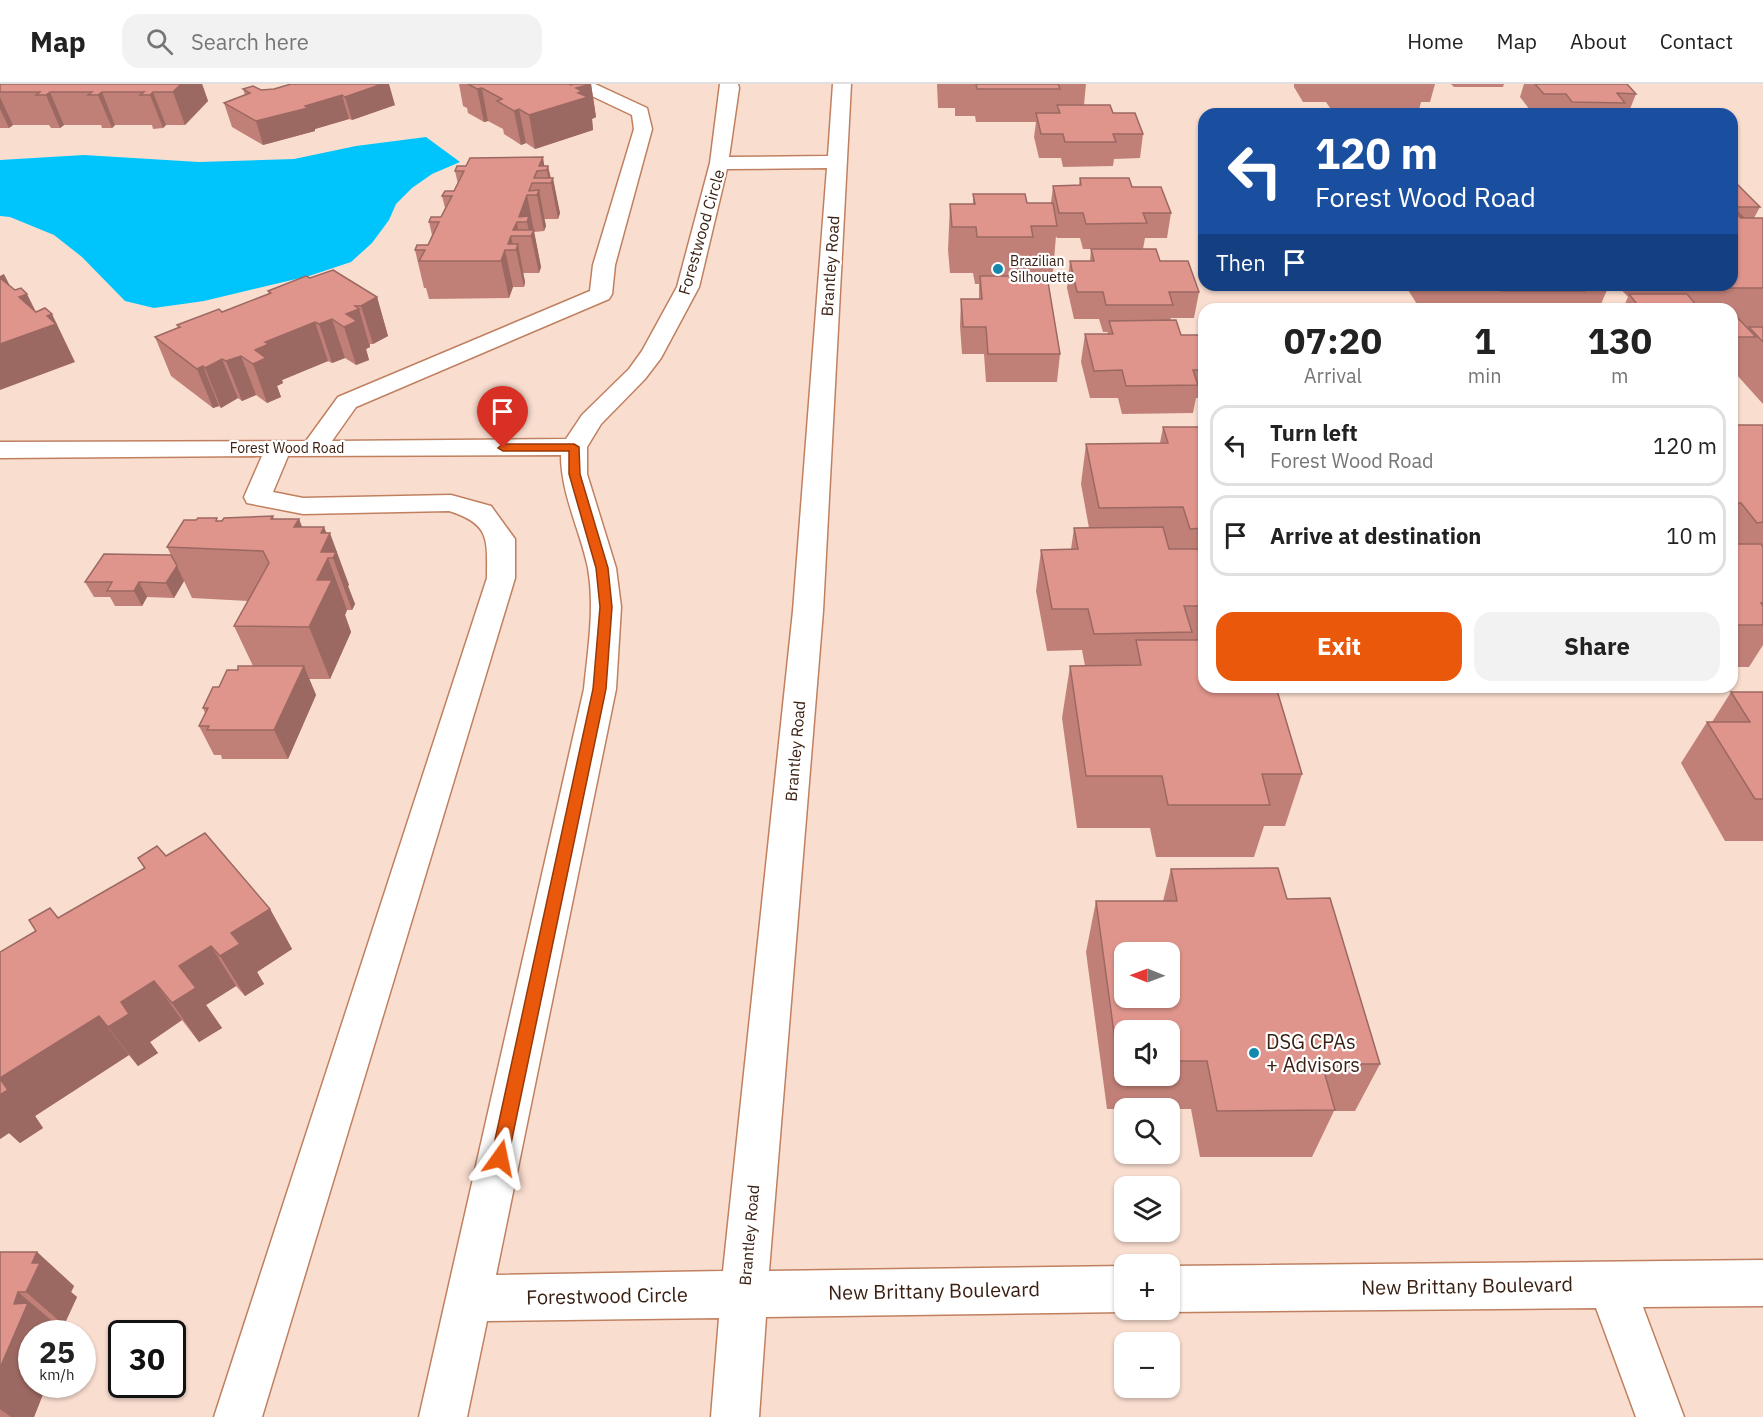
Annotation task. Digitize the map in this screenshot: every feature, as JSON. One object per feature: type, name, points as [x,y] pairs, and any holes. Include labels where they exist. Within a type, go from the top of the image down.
[{"type":"street","points":[[314,448],[347,402],[601,294],[604,265],[643,129],[641,112],[581,84]]},
{"type":"street","points":[[719,163],[729,84]]},
{"type":"street","name":"Brantley Road","points":[[735,1417],[744,1293],[808,611],[842,84]]},
{"type":"street","name":"Forestwood Circle","points":[[574,447],[591,420],[637,374],[653,353],[676,312],[688,287],[719,163],[837,162]]},
{"type":"street","points":[[443,1417],[600,689],[606,607],[603,578],[574,474],[574,447]]},
{"type":"street","name":"Forest Wood Road","points":[[0,450],[574,447]]},
{"type":"street","points":[[238,1417],[501,578],[501,539],[481,512],[451,503],[303,506],[257,497],[279,448]]},
{"type":"street","name":"New Brittany Boulevard","points":[[1180,1289],[1763,1282]]},
{"type":"street","points":[[1611,1284],[1660,1417]]},
{"type":"street","name":"New Brittany Boulevard","points":[[744,1293],[1114,1289]]},
{"type":"street","name":"Forestwood Circle","points":[[470,1298],[744,1293]]},
{"type":"water","points":[[426,137],[460,162],[432,174],[412,188],[396,204],[389,220],[372,243],[351,262],[309,276],[204,301],[154,308],[125,301],[82,257],[54,235],[10,217],[0,216],[0,160],[84,155],[199,162],[294,159],[356,146]]},
{"type":"building","points":[[0,84],[181,84],[173,92],[153,92],[150,95],[140,95],[144,92],[102,92],[98,95],[88,95],[92,92],[50,92],[46,95],[36,95],[40,92],[0,92]]},
{"type":"building","points":[[291,84],[382,84],[345,97],[342,95],[305,106],[308,108],[256,121],[224,103],[250,93],[243,89],[253,86],[261,90]]},
{"type":"building","points":[[468,84],[591,84],[576,88],[582,91],[578,93],[588,97],[529,115],[519,109],[514,111],[497,101],[502,99],[482,88],[477,89]]},
{"type":"building","points":[[976,84],[1058,84],[1060,89],[977,89]]},
{"type":"building","points":[[1535,84],[1627,84],[1636,94],[1617,93],[1625,103],[1572,102],[1566,94],[1544,94]]},
{"type":"building","points":[[1057,105],[1110,105],[1113,113],[1135,113],[1143,134],[1113,134],[1116,142],[1065,142],[1063,134],[1041,134],[1036,113],[1060,113]]},
{"type":"building","points":[[543,157],[539,166],[548,166],[547,170],[537,171],[534,178],[553,178],[551,183],[532,183],[529,191],[539,190],[537,195],[527,195],[519,217],[529,216],[527,222],[517,222],[513,230],[534,230],[531,236],[511,236],[508,244],[518,244],[516,250],[505,250],[501,261],[419,261],[425,250],[415,250],[417,245],[428,245],[439,222],[429,222],[431,217],[441,217],[452,196],[442,196],[445,191],[454,191],[464,171],[455,171],[457,166],[466,166],[470,158]]},
{"type":"building","points":[[1080,178],[1129,178],[1132,187],[1161,187],[1171,213],[1143,213],[1147,223],[1086,224],[1083,213],[1059,213],[1053,186],[1081,185]]},
{"type":"building","points":[[1738,185],[1760,207],[1738,207]]},
{"type":"building","points":[[973,194],[1025,194],[1027,203],[1053,203],[1057,226],[1031,226],[1033,237],[977,237],[976,227],[952,227],[950,204],[975,204]]},
{"type":"building","points":[[1738,215],[1741,218],[1763,218],[1763,288],[1738,288]]},
{"type":"building","points":[[1091,249],[1156,249],[1160,261],[1188,261],[1199,292],[1169,292],[1173,305],[1106,305],[1103,292],[1077,292],[1070,261],[1094,261]]},
{"type":"building","points":[[333,270],[377,297],[361,306],[355,306],[359,309],[346,314],[357,321],[344,327],[332,319],[319,324],[315,322],[265,342],[269,344],[255,350],[266,358],[253,364],[241,356],[226,361],[222,359],[205,368],[203,366],[197,369],[155,337],[180,327],[177,325],[219,309],[222,312],[271,293],[268,291],[306,276],[310,278]]},
{"type":"building","points":[[980,276],[1047,276],[1060,354],[988,354],[986,327],[963,327],[961,299],[982,299]]},
{"type":"building","points":[[0,278],[15,290],[21,288],[27,294],[19,297],[36,312],[45,308],[52,314],[47,316],[56,324],[0,344]]},
{"type":"building","points":[[1629,294],[1687,294],[1695,303],[1636,303]]},
{"type":"building","points":[[1738,318],[1756,337],[1738,337]]},
{"type":"building","points":[[1176,320],[1181,335],[1198,335],[1198,370],[1193,370],[1198,385],[1126,386],[1122,370],[1094,371],[1085,334],[1113,334],[1109,321]]},
{"type":"building","points":[[1749,327],[1763,327],[1763,342]]},
{"type":"building","points":[[1738,425],[1763,425],[1763,522],[1757,523],[1741,503],[1738,503]]},
{"type":"building","points":[[1163,427],[1198,427],[1198,528],[1190,529],[1183,507],[1099,508],[1086,444],[1168,443]]},
{"type":"building","points":[[273,516],[271,519],[299,519],[294,527],[324,527],[321,533],[330,533],[321,552],[336,552],[333,558],[328,558],[317,580],[332,580],[309,627],[234,626],[269,563],[263,551],[167,547],[184,520],[217,518],[216,521],[222,521],[224,518]]},
{"type":"building","points":[[1163,527],[1169,549],[1198,549],[1198,606],[1184,606],[1192,632],[1094,634],[1088,609],[1052,609],[1041,550],[1078,549],[1074,528]]},
{"type":"building","points":[[1738,544],[1761,544],[1763,547],[1763,603],[1761,603],[1763,625],[1738,625]]},
{"type":"building","points":[[104,554],[171,555],[177,566],[166,583],[139,582],[134,591],[107,591],[112,582],[85,582]]},
{"type":"building","points":[[1136,640],[1198,640],[1198,693],[1278,693],[1302,774],[1262,774],[1270,805],[1168,805],[1162,776],[1086,776],[1070,666],[1141,665]]},
{"type":"building","points":[[238,666],[304,666],[274,730],[207,730],[209,726],[199,726],[208,708],[203,708],[213,687],[219,687],[227,670],[238,670]]},
{"type":"building","points":[[1763,692],[1763,799],[1755,799],[1707,722],[1750,722],[1732,693]]},
{"type":"building","points":[[205,833],[270,909],[231,933],[240,944],[220,956],[211,946],[179,966],[196,988],[172,1003],[154,981],[121,1002],[129,1014],[108,1027],[99,1016],[0,1078],[0,952],[36,931],[29,920],[50,908],[58,918],[145,868],[138,858],[157,846],[166,856]]},
{"type":"building","points":[[1278,868],[1287,899],[1330,898],[1380,1064],[1322,1064],[1335,1110],[1217,1111],[1207,1061],[1180,1061],[1180,1020],[1114,1020],[1114,1033],[1096,901],[1177,901],[1171,869]]},
{"type":"building","points":[[0,1079],[8,1090],[0,1095]]},
{"type":"building","points":[[0,1252],[37,1252],[32,1263],[40,1263],[26,1292],[18,1292],[14,1304],[28,1303],[21,1320],[18,1320],[18,1326],[0,1368]]},
{"type":"place","name":"Brazilian Silhouette","points":[[998,269]]},
{"type":"place","name":"DSG CPAs + Advisors","points":[[1254,1053]]},
{"type":"route","points":[[500,1158],[600,689],[606,607],[602,568],[574,474],[574,447],[503,448]]}]
